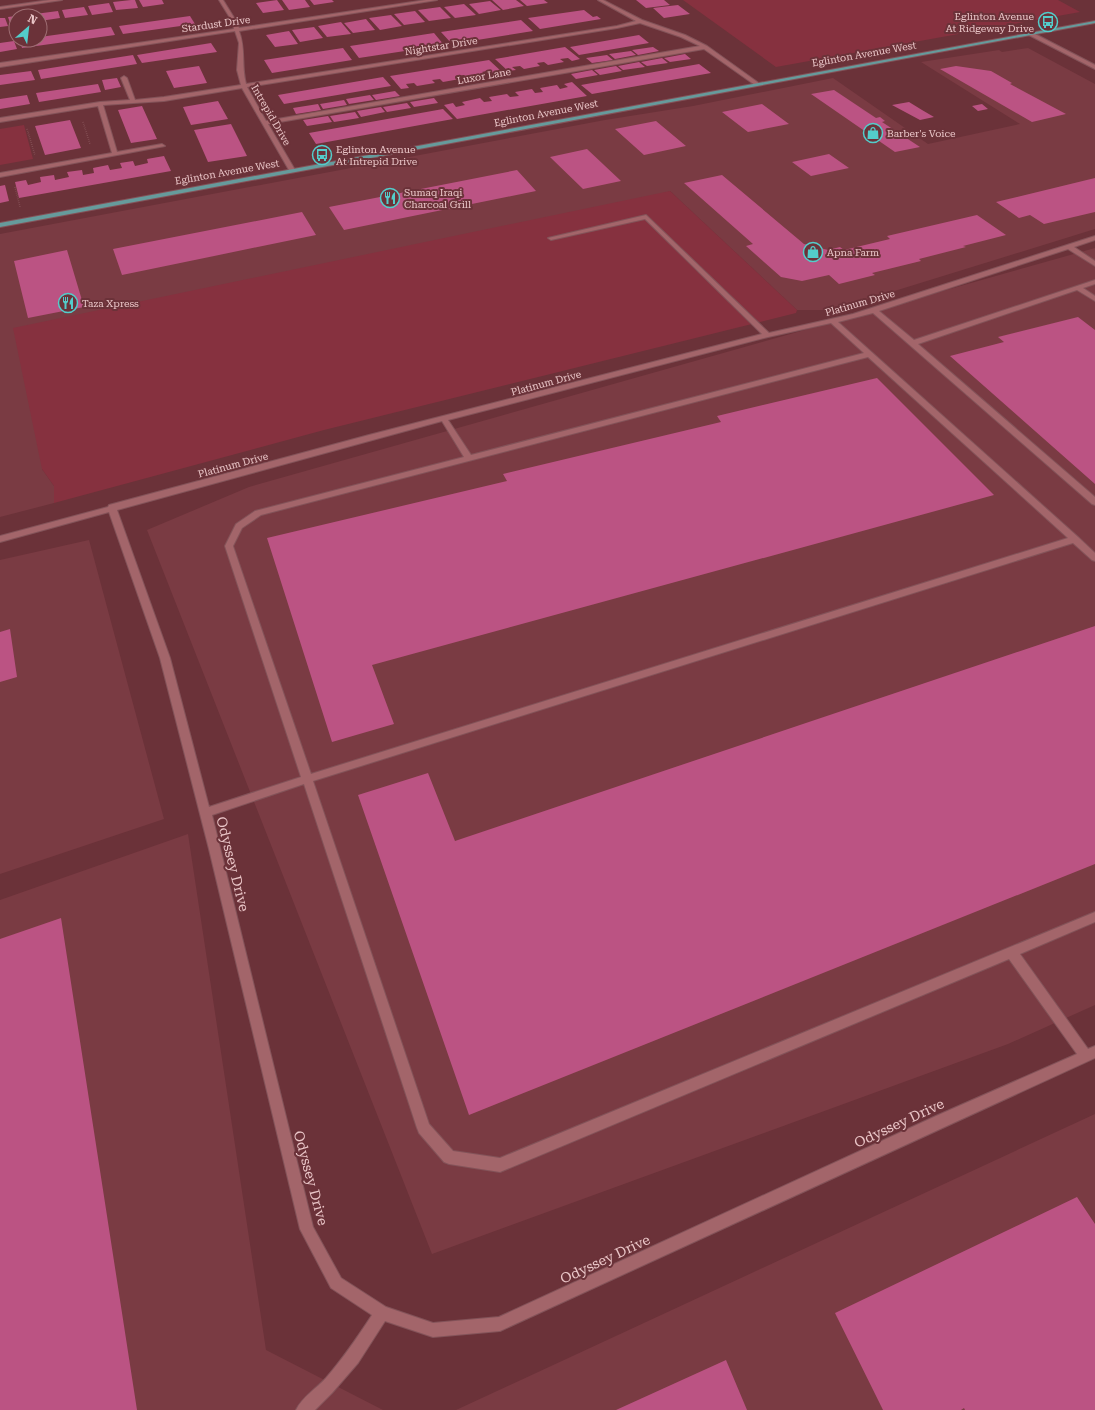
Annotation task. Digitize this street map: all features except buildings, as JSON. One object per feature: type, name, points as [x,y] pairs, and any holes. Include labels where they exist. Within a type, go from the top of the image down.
[{"type":"main road","name":"Eglinton Avenue West","points":[[0,225],[1095,22]]},
{"type":"street","points":[[0,8],[60,0]]},
{"type":"street","name":"Intrepid Drive","points":[[221,0],[234,21],[242,43],[240,70],[244,87],[292,170]]},
{"type":"street","name":"Stardust Drive","points":[[0,65],[435,0]]},
{"type":"street","points":[[600,0],[640,21],[683,36],[705,47],[757,84]]},
{"type":"street","name":"Nightstar Drive","points":[[0,120],[100,104],[164,100],[618,27],[640,21]]},
{"type":"street","points":[[1031,34],[1095,67]]},
{"type":"street","name":"Luxor Lane","points":[[265,123],[705,47]]},
{"type":"street","points":[[124,78],[133,102]]},
{"type":"street","points":[[100,104],[115,154]]},
{"type":"street","points":[[0,174],[162,146]]},
{"type":"street","points":[[552,238],[646,217],[767,335]]},
{"type":"street","name":"Platinum Drive","points":[[0,539],[112,507],[444,419],[767,335],[834,322],[1095,238]]},
{"type":"street","points":[[1070,247],[1095,264]]},
{"type":"street","points":[[913,343],[1095,282]]},
{"type":"street","points":[[1078,288],[1095,300]]},
{"type":"street","points":[[874,310],[1095,502]]},
{"type":"street","points":[[834,322],[1095,558]]},
{"type":"street","points":[[870,354],[258,513],[239,526],[229,546],[424,1128],[449,1157],[500,1165],[1095,918]]},
{"type":"street","points":[[444,419],[469,458]]},
{"type":"street","name":"Odyssey Drive","points":[[112,507],[165,658],[205,813],[307,1229],[336,1283],[382,1312],[433,1330],[500,1324],[1090,1054]]},
{"type":"street","points":[[205,813],[307,779],[1075,539]]},
{"type":"street","points":[[1011,952],[1090,1054]]},
{"type":"street","points":[[304,1410],[327,1388],[353,1358],[382,1312]]},
{"type":"path","points":[[26,124],[36,160]]},
{"type":"path","points":[[13,181],[20,208]]},
{"type":"shaded area","points":[[683,0],[1058,0],[1080,12],[776,67]]},
{"type":"shaded area","points":[[1028,48],[1095,84],[1095,229],[833,310],[797,310],[670,191],[42,469],[54,486],[54,503],[0,517],[0,234],[605,120],[693,106],[833,78],[928,144],[1020,124],[921,62],[999,50],[1002,52]]},
{"type":"shaded area","points":[[24,125],[33,159],[0,165],[0,129]]},
{"type":"shaded area","points":[[670,191],[797,310],[796,313],[324,430],[54,503],[54,486],[42,469],[13,328]]},
{"type":"shaded area","points":[[1095,248],[1095,1005],[1008,1044],[432,1254],[147,530],[249,487]]},
{"type":"shaded area","points":[[89,540],[164,819],[0,874],[0,560]]},
{"type":"shaded area","points":[[188,834],[266,1350],[383,1410],[0,1410],[0,900]]},
{"type":"shaded area","points":[[1095,1114],[1095,1410],[456,1410]]},
{"type":"place","name":"Eglinton Avenue At Ridgeway Drive","points":[[1048,22]]},
{"type":"place","name":"Barber's Voice","points":[[873,133]]},
{"type":"place","name":"Eglinton Avenue At Intrepid Drive","points":[[322,155]]},
{"type":"place","name":"Sumaq Iraqi Charcoal Grill","points":[[390,198]]},
{"type":"place","name":"Apna Farm","points":[[813,252]]},
{"type":"place","name":"Taza Xpress","points":[[68,303]]}]
